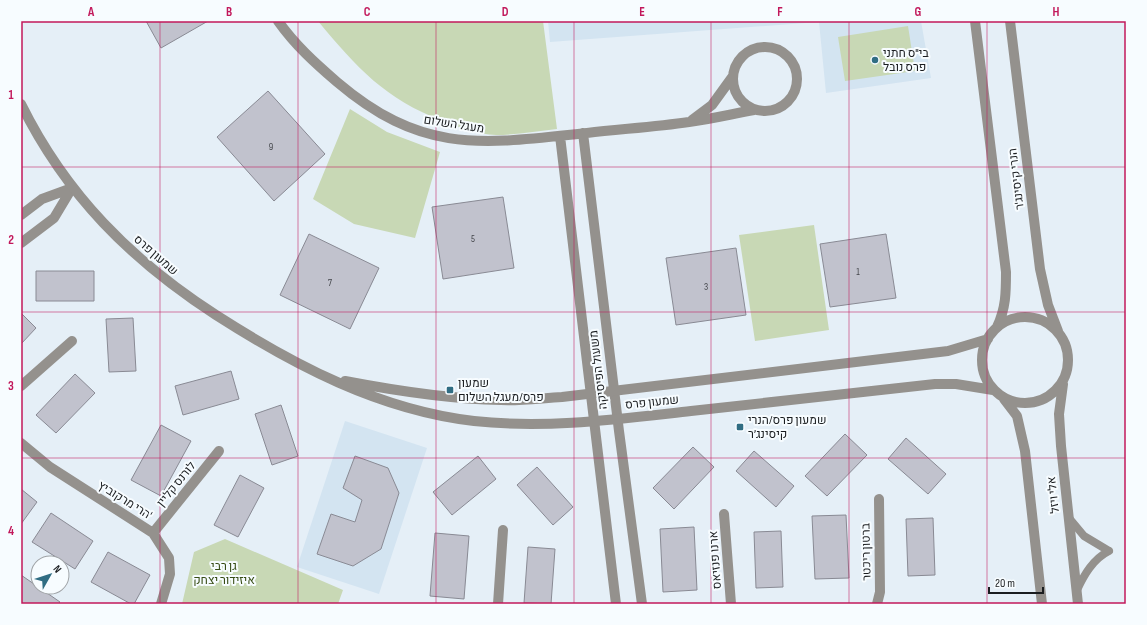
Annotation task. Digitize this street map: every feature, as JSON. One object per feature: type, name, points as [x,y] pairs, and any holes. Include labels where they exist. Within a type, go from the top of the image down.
[{"type":"street","name":"מעגל השלום","points":[[278,21],[305,55],[352,95],[380,115],[411,129],[448,138],[487,142],[583,134],[689,122],[754,110]]},
{"type":"street","name":"הנרי קיסינג'ר","points":[[975,21],[1006,272],[1004,314],[997,327]]},
{"type":"street","name":"הנרי קיסינג'ר","points":[[1010,21],[1040,269],[1048,305],[1058,331]]},
{"type":"street","points":[[760,47],[771,48],[782,52],[791,61],[796,71],[797,82],[794,93],[786,104],[776,110],[765,112],[754,110],[744,104],[738,97],[733,87],[733,76],[736,65],[742,56],[749,51],[760,47]]},
{"type":"street","points":[[689,122],[712,105],[733,76]]},
{"type":"street","name":"שמעון פרס","points":[[21,104],[72,188],[124,244],[178,291],[258,343],[320,375],[362,392],[406,407],[472,421],[573,424],[935,384],[956,384],[993,390]]},
{"type":"street","name":"משעול הפיסיקה","points":[[583,134],[617,419],[642,604]]},
{"type":"street","name":"משעול הפיסיקה","points":[[560,136],[616,604]]},
{"type":"street","points":[[21,214],[42,199],[72,188]]},
{"type":"street","points":[[21,243],[54,218],[72,188]]},
{"type":"street","points":[[1020,317],[1036,318],[1058,331],[1069,354],[1068,370],[1063,384],[1049,397],[1029,404],[1018,404],[993,390],[986,379],[982,363],[983,348],[997,327],[1006,321],[1020,317]]},
{"type":"street","name":"שמעון פרס","points":[[320,375],[392,390],[456,398],[502,400],[614,392],[948,351],[988,339]]},
{"type":"street","points":[[21,386],[72,342]]},
{"type":"street","name":"אלי ויזל","points":[[1063,384],[1059,414],[1068,518],[1078,604]]},
{"type":"street","name":"אלי ויזל","points":[[1002,396],[1017,416],[1025,451],[1042,604]]},
{"type":"street","name":"הרי מרקוביץ'","points":[[21,443],[50,467],[153,533],[169,558],[170,574],[161,604]]},
{"type":"street","name":"לורנס קליין","points":[[153,533],[219,451]]},
{"type":"street","name":"ברטון ריכטר","points":[[877,604],[880,592],[879,499]]},
{"type":"street","name":"ארנו פנזיאס","points":[[724,514],[731,604]]},
{"type":"street","points":[[498,604],[503,530]]},
{"type":"lane","points":[[1068,518],[1084,536],[1109,551],[1099,556],[1082,579],[1076,591]]},
{"type":"shaded area","name":"בי\"ס חתני פרס נובל","points":[[548,21],[921,21],[931,78],[826,93],[819,22],[550,42]]},
{"type":"shaded area","points":[[345,421],[427,448],[379,594],[297,567]]},
{"type":"green space","points":[[318,21],[543,21],[557,129],[496,135],[476,132],[449,124],[404,103],[388,92],[359,67]]},
{"type":"green space","points":[[908,26],[915,71],[845,81],[838,37]]},
{"type":"green space","points":[[350,109],[387,132],[440,152],[415,238],[354,224],[313,199]]},
{"type":"green space","points":[[814,225],[829,330],[755,341],[739,235]]},
{"type":"green space","name":"גן רבי איזידור יצחק","points":[[225,539],[343,590],[338,604],[182,604],[194,552]]},
{"type":"building","points":[[146,21],[208,21],[161,48]]},
{"type":"building","points":[[268,91],[325,154],[274,201],[217,137]]},
{"type":"building","points":[[503,197],[514,268],[443,279],[432,207]]},
{"type":"building","points":[[309,234],[379,268],[350,329],[280,295]]},
{"type":"building","points":[[886,234],[896,298],[830,307],[820,244]]},
{"type":"building","points":[[736,248],[746,315],[676,325],[666,258]]},
{"type":"building","points":[[36,271],[94,271],[94,301],[36,301]]},
{"type":"building","points":[[21,313],[36,328],[21,344]]},
{"type":"building","points":[[133,318],[136,371],[109,372],[106,319]]},
{"type":"building","points":[[231,371],[239,399],[183,415],[175,386]]},
{"type":"building","points":[[75,374],[95,393],[56,433],[36,415]]},
{"type":"building","points":[[281,405],[298,456],[272,465],[255,414]]},
{"type":"building","points":[[161,425],[191,441],[161,496],[131,480]]},
{"type":"building","points":[[845,434],[867,455],[827,496],[805,476]]},
{"type":"building","points":[[906,438],[946,474],[928,494],[888,459]]},
{"type":"building","points":[[693,447],[714,467],[674,509],[653,488]]},
{"type":"building","points":[[754,451],[794,486],[776,507],[736,471]]},
{"type":"building","points":[[355,456],[388,468],[399,493],[381,549],[353,566],[317,554],[331,514],[355,522],[362,500],[343,488]]},
{"type":"building","points":[[478,456],[496,479],[452,515],[433,492]]},
{"type":"building","points":[[537,467],[573,507],[553,525],[517,485]]},
{"type":"building","points":[[240,475],[264,488],[238,537],[214,525]]},
{"type":"building","points":[[21,489],[37,502],[21,524]]},
{"type":"building","points":[[51,513],[93,541],[75,569],[70,566],[70,555],[53,555],[32,542]]},
{"type":"building","points":[[846,515],[849,578],[815,579],[812,516]]},
{"type":"building","points":[[933,518],[935,575],[908,576],[906,519]]},
{"type":"building","points":[[694,527],[697,590],[663,592],[660,529]]},
{"type":"building","points":[[781,531],[783,587],[756,588],[754,532]]},
{"type":"building","points":[[435,533],[469,536],[464,599],[430,596]]},
{"type":"building","points":[[528,547],[555,549],[551,604],[524,603]]},
{"type":"building","points":[[108,552],[150,575],[134,604],[131,604],[91,582]]},
{"type":"building","points":[[21,575],[30,581],[30,595],[50,595],[60,602],[58,604],[21,604]]},
{"type":"place","name":"בי\"ס חתני פרס נובל","points":[[875,60]]},
{"type":"place","name":"שמעון פרס/מעגל השלום","points":[[450,390]]},
{"type":"place","name":"שמעון פרס/הנרי קיסינג׳ר","points":[[740,427]]}]
